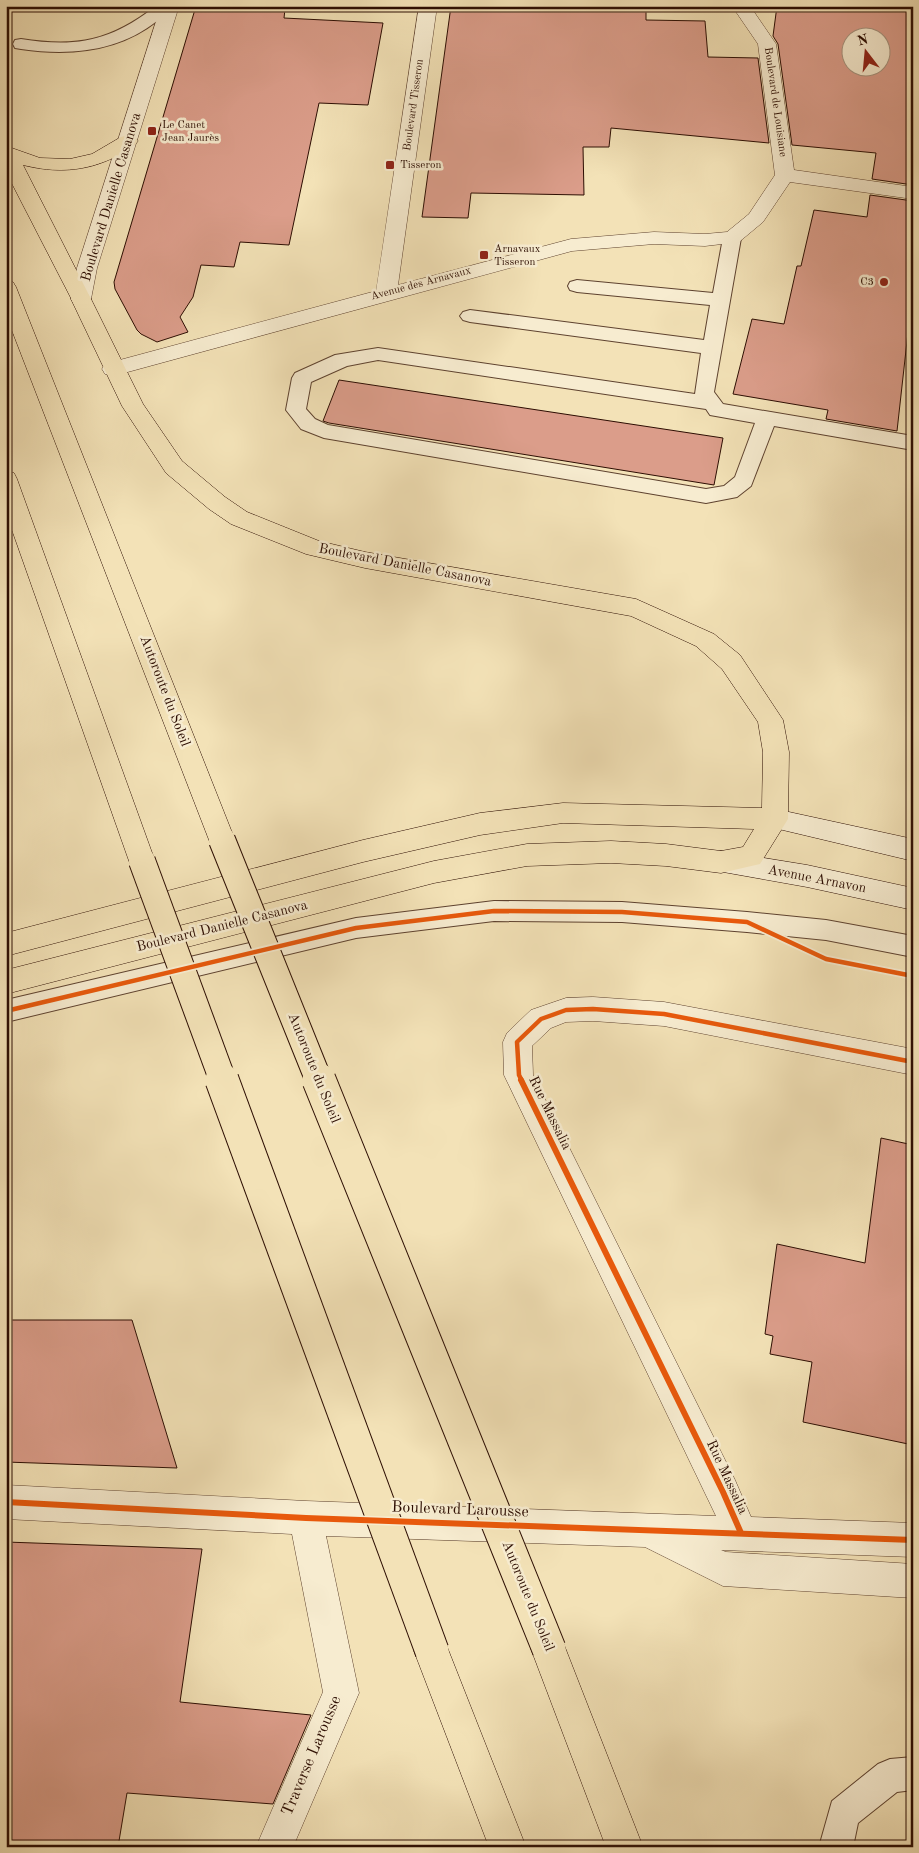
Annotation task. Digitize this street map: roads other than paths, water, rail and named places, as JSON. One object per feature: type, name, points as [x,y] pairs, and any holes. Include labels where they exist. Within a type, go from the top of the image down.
[{"type":"main road","points":[[7,153],[41,165],[73,165],[88,163],[102,157],[128,141]]},
{"type":"main road","points":[[7,153],[81,299]]},
{"type":"main road","name":"Autoroute du Soleil","points":[[6,288],[222,840],[549,1649],[625,1847]]},
{"type":"main road","name":"Boulevard Danielle Casanova","points":[[6,982],[434,872],[527,855],[611,852],[666,855],[721,862],[751,856],[776,819],[776,752],[770,720],[731,662],[705,640],[636,608],[365,560],[314,548],[239,518],[217,503],[174,467],[132,406],[81,299]]},
{"type":"main road","points":[[6,479],[100,747],[432,1651],[508,1847]]},
{"type":"main road","points":[[6,945],[363,851],[480,824],[563,813],[776,819]]},
{"type":"street","name":"Boulevard Danielle Casanova","points":[[81,299],[87,268],[169,6]]},
{"type":"street","name":"Boulevard Tisseron","points":[[386,293],[428,6]]},
{"type":"street","name":"Boulevard de Louisiane","points":[[741,6],[767,44],[785,175]]},
{"type":"street","points":[[732,238],[756,218],[785,175],[913,192]]},
{"type":"street","name":"Avenue des Arnavaux","points":[[113,368],[386,293],[571,245],[654,238],[704,240],[732,238]]},
{"type":"street","points":[[776,819],[913,850]]},
{"type":"street","name":"Avenue Arnavon","points":[[721,862],[913,898]]},
{"type":"street","name":"Rue Massalia","points":[[741,1533],[519,1075],[517,1042],[541,1019],[566,1010],[593,1009],[664,1014],[913,1062]]},
{"type":"street","name":"Boulevard Larousse","points":[[6,1502],[306,1518],[913,1540]]},
{"type":"street","name":"Traverse Larousse","points":[[274,1847],[341,1693],[306,1518]]},
{"type":"street","name":"Boulevard Larousse","points":[[645,1529],[723,1569],[913,1581]]},
{"type":"lane","points":[[21,44],[44,48],[68,49],[101,43],[132,32],[169,6]]},
{"type":"lane","points":[[732,238],[704,394],[710,403],[717,410],[913,443]]},
{"type":"lane","points":[[577,286],[721,300]]},
{"type":"lane","points":[[470,316],[712,348]]},
{"type":"lane","points":[[710,403],[378,354],[342,360],[302,378],[296,410],[308,424],[324,431],[706,496],[730,492],[744,481],[767,419]]},
{"type":"lane","points":[[6,1010],[356,928],[494,911],[622,912],[747,922],[826,930],[913,947]]},
{"type":"lane","points":[[836,1847],[844,1813],[890,1776],[913,1773]]},
{"type":"place","name":"Le Canet Jean Jaurès","points":[[152,131]]},
{"type":"place","name":"Tisseron","points":[[390,165]]},
{"type":"place","name":"Arnavaux Tisseron","points":[[484,255]]},
{"type":"place","name":"C3","points":[[884,282]]}]
